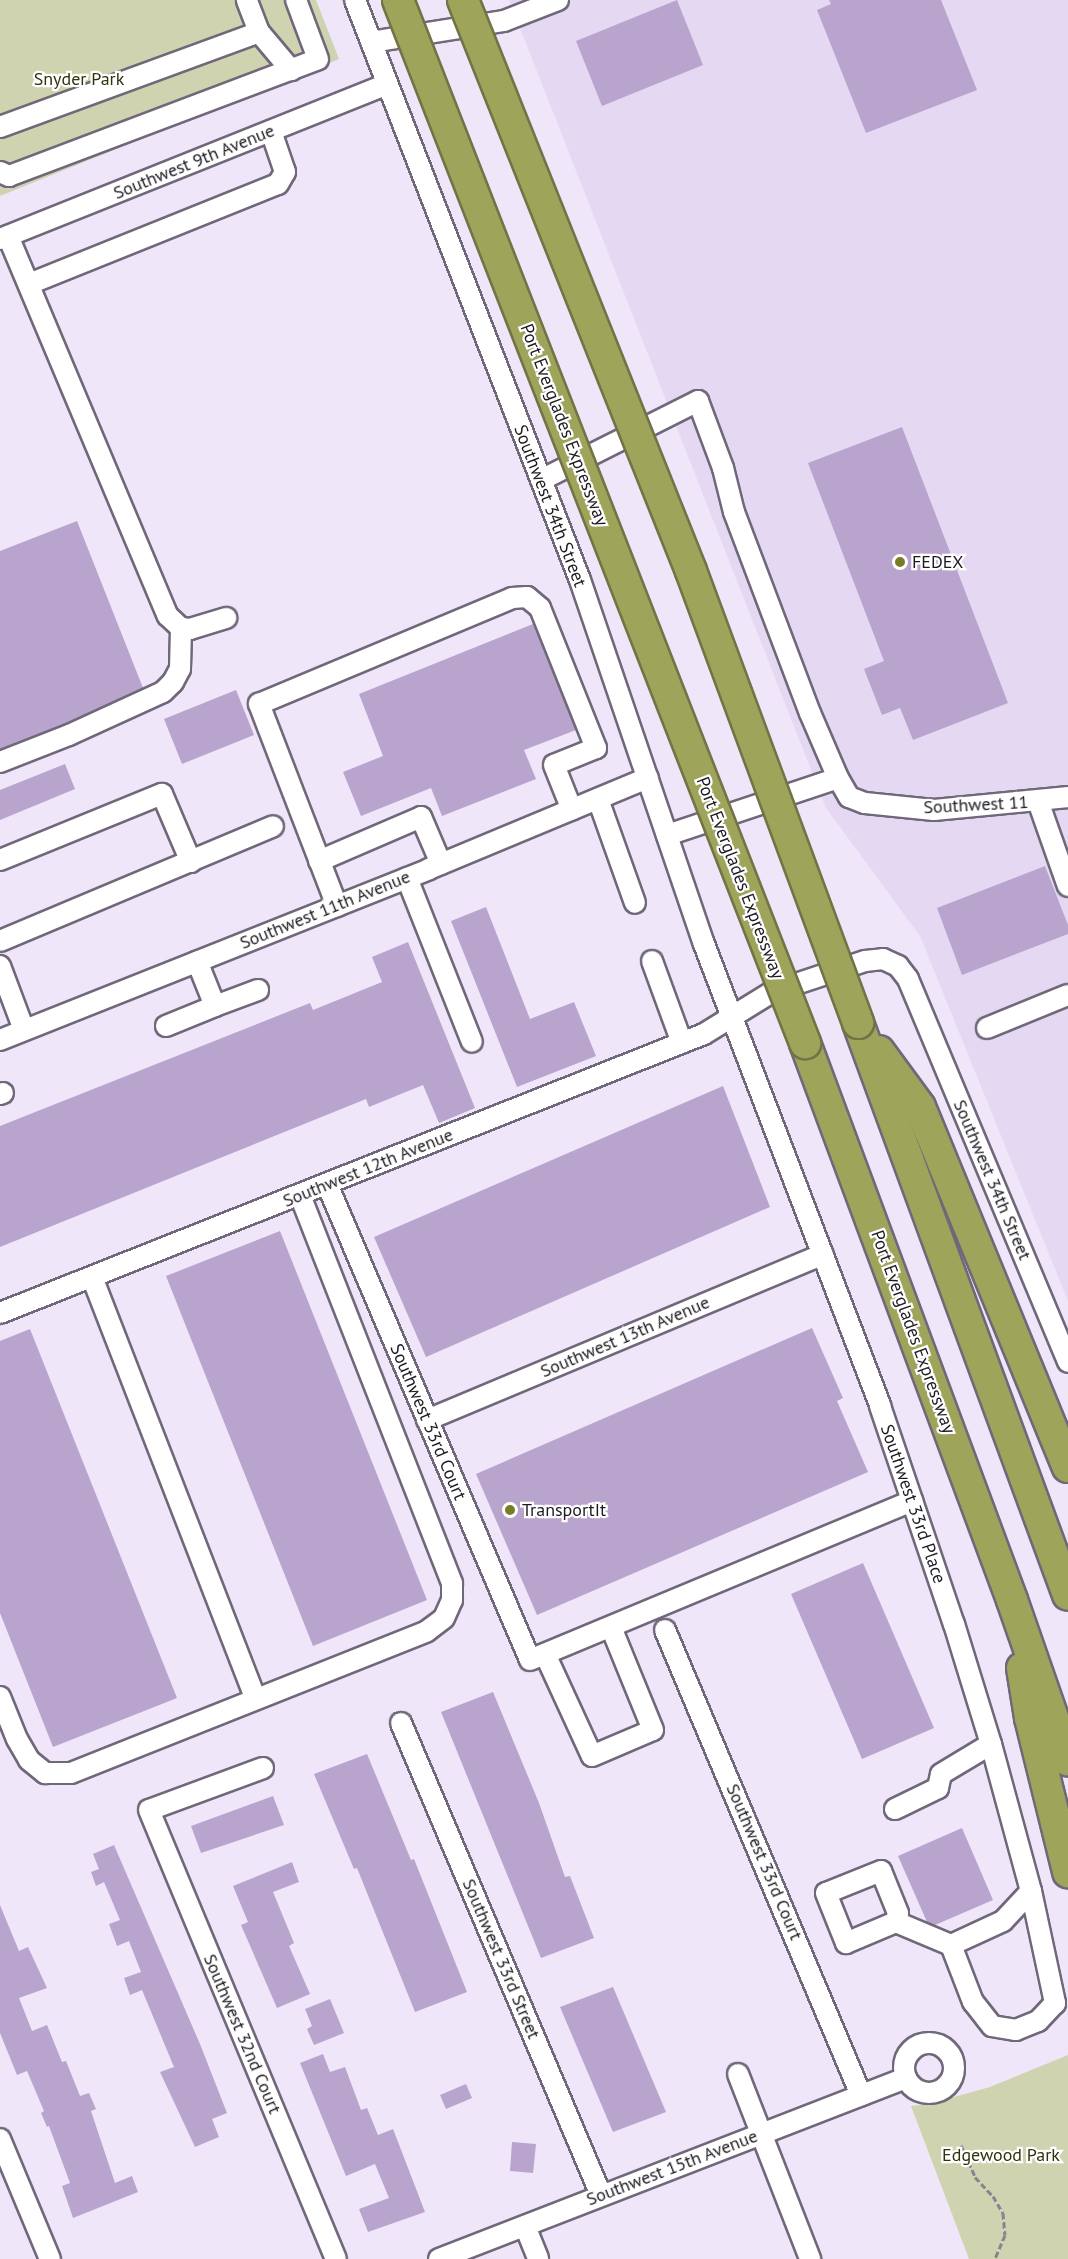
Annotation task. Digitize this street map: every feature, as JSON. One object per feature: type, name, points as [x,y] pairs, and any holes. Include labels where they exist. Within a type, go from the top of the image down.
[{"type":"highway","name":"Port Everglades Expressway","points":[[398,0],[805,1043],[1012,1600],[1068,1761]]},
{"type":"highway","points":[[463,0],[691,571],[1068,1595]]},
{"type":"highway","points":[[858,1023],[920,1107],[1068,1467]]},
{"type":"highway","points":[[1012,1600],[1030,1718],[1068,1872]]},
{"type":"street","points":[[247,0],[259,32],[291,70]]},
{"type":"street","points":[[0,172],[9,177],[318,59],[296,0]]},
{"type":"street","name":"Southwest 34th Street","points":[[355,0],[607,654],[704,944],[733,1017],[771,992],[874,959],[891,962],[898,966],[908,980],[1068,1362]]},
{"type":"street","points":[[371,42],[504,21],[558,0]]},
{"type":"street","points":[[0,127],[259,32]]},
{"type":"street","name":"Southwest 9th Avenue","points":[[4,238],[387,84]]},
{"type":"street","points":[[29,284],[278,184],[285,172],[271,131]]},
{"type":"street","points":[[4,238],[29,284],[168,616],[181,628],[190,629],[226,618]]},
{"type":"street","points":[[541,480],[698,402],[723,468],[734,512],[810,713],[838,778],[667,835]]},
{"type":"street","points":[[337,906],[259,705],[512,598],[527,597],[540,608],[596,748],[554,765],[572,810]]},
{"type":"street","points":[[0,762],[69,735],[163,692],[173,682],[180,669],[181,628]]},
{"type":"street","name":"Southwest 11th Avenue","points":[[0,1040],[407,878],[648,778]]},
{"type":"street","name":"Southwest 11","points":[[838,778],[849,797],[865,803],[934,810],[1068,797]]},
{"type":"street","points":[[0,860],[162,794],[191,862]]},
{"type":"street","points":[[598,799],[635,903]]},
{"type":"street","points":[[1038,801],[1068,886]]},
{"type":"street","points":[[319,861],[421,817],[441,864]]},
{"type":"street","points":[[0,941],[273,826]]},
{"type":"street","points":[[407,878],[472,1042]]},
{"type":"street","points":[[197,961],[215,1006]]},
{"type":"street","points":[[652,961],[682,1043]]},
{"type":"street","points":[[0,966],[24,1030]]},
{"type":"street","points":[[166,1026],[258,990]]},
{"type":"street","points":[[987,1028],[1068,995]]},
{"type":"street","name":"Southwest 12th Avenue","points":[[0,1313],[705,1034],[733,1017]]},
{"type":"street","name":"Southwest 33rd Place","points":[[733,1017],[823,1254],[912,1501],[992,1744],[1031,1891],[1055,2003],[1038,2021],[1016,2030],[992,2026],[973,2002],[951,1945]]},
{"type":"street","name":"Southwest 33rd Court","points":[[327,1184],[427,1420],[538,1657],[592,1756],[653,1730],[610,1627]]},
{"type":"street","points":[[0,1697],[16,1739],[29,1760],[45,1773],[59,1775],[71,1773],[427,1631],[444,1618],[452,1600],[452,1583],[300,1195]]},
{"type":"street","name":"Southwest 13th Avenue","points":[[427,1420],[823,1254]]},
{"type":"street","points":[[92,1277],[255,1698]]},
{"type":"street","points":[[538,1657],[912,1501]]},
{"type":"street","name":"Southwest 33rd Court","points":[[665,1630],[861,2095]]},
{"type":"street","name":"Southwest 33rd Street","points":[[401,1723],[601,2195]]},
{"type":"street","points":[[895,1809],[938,1788],[941,1774],[992,1744]]},
{"type":"street","name":"Southwest 32nd Court","points":[[263,1768],[148,1810],[336,2259]]},
{"type":"street","points":[[896,1922],[951,1945],[1003,1921],[1031,1891]]},
{"type":"street","points":[[738,2074],[810,2259]]},
{"type":"street","name":"Southwest 15th Avenue","points":[[439,2259],[906,2078]]},
{"type":"street","points":[[0,2139],[50,2259]]},
{"type":"street","points":[[525,2226],[538,2259]]},
{"type":"path","points":[[961,2145],[975,2177],[993,2196],[1003,2213],[1005,2235],[995,2259]]},
{"type":"shaded area","points":[[509,0],[1068,0],[1068,1301],[920,936],[826,808]]},
{"type":"green space","name":"Snyder Park","points":[[0,0],[316,0],[339,59],[0,196]]},
{"type":"green space","name":"Edgewood Park","points":[[1068,2055],[1068,2259],[969,2259],[911,2106],[929,2104],[990,2087]]},
{"type":"building","points":[[677,0],[703,65],[602,106],[576,41]]},
{"type":"building","points":[[829,0],[941,0],[977,90],[866,133],[817,10],[831,4]]},
{"type":"building","name":"FEDEX","points":[[902,427],[1008,703],[913,740],[900,708],[882,715],[864,669],[884,661],[808,463]]},
{"type":"building","points":[[77,521],[143,688],[64,724],[0,749],[0,551]]},
{"type":"building","points":[[533,624],[576,730],[524,750],[536,779],[442,816],[431,788],[361,816],[343,772],[383,756],[359,694]]},
{"type":"building","points":[[236,690],[254,735],[182,764],[164,719]]},
{"type":"building","points":[[65,764],[75,789],[0,820],[0,790]]},
{"type":"building","points":[[1045,866],[1068,925],[1068,934],[962,975],[937,908]]},
{"type":"building","points":[[486,907],[530,1019],[574,1002],[596,1056],[517,1087],[451,921]]},
{"type":"building","points":[[408,942],[475,1108],[439,1123],[423,1085],[369,1107],[366,1099],[0,1247],[0,1126],[310,1003],[313,1010],[382,982],[372,957]]},
{"type":"building","points":[[723,1086],[770,1207],[426,1357],[374,1237]]},
{"type":"building","points":[[280,1231],[427,1600],[313,1646],[166,1276]]},
{"type":"building","points":[[812,1328],[843,1398],[837,1401],[868,1472],[537,1615],[476,1474]]},
{"type":"building","points":[[30,1329],[177,1698],[53,1747],[0,1613],[0,1341]]},
{"type":"building","points":[[863,1563],[934,1728],[862,1759],[791,1594]]},
{"type":"building","points":[[493,1692],[539,1803],[565,1877],[570,1876],[594,1938],[541,1958],[441,1712]]},
{"type":"building","points":[[367,1754],[411,1860],[414,1859],[467,1992],[415,2012],[357,1868],[354,1869],[314,1774]]},
{"type":"building","points":[[273,1796],[284,1825],[201,1853],[191,1826]]},
{"type":"building","points":[[962,1828],[993,1900],[935,1925],[927,1922],[898,1856]]},
{"type":"building","points":[[114,1845],[200,2044],[227,2113],[212,2119],[219,2137],[195,2147],[160,2072],[174,2067],[142,1990],[130,1995],[124,1978],[141,1972],[129,1941],[117,1946],[109,1924],[120,1920],[104,1882],[96,1886],[91,1872],[99,1869],[93,1854]]},
{"type":"building","points":[[292,1862],[299,1882],[273,1892],[294,1943],[289,1946],[310,1994],[277,2008],[241,1925],[248,1922],[233,1886]]},
{"type":"building","points":[[0,1905],[19,1951],[28,1947],[47,1988],[19,1998],[32,2031],[47,2025],[62,2062],[66,2061],[80,2096],[89,2093],[96,2109],[91,2111],[115,2183],[132,2176],[138,2192],[73,2218],[62,2186],[70,2183],[49,2126],[47,2127],[41,2113],[44,2111],[27,2071],[17,2075],[0,2033]]},
{"type":"building","points":[[613,1987],[666,2112],[613,2132],[560,2007]]},
{"type":"building","points":[[330,1999],[344,2033],[314,2045],[307,2029],[312,2026],[305,2009]]},
{"type":"building","points":[[323,2054],[330,2072],[345,2067],[361,2110],[367,2108],[378,2135],[393,2129],[425,2212],[368,2232],[359,2209],[389,2198],[375,2164],[346,2176],[300,2063]]},
{"type":"building","points":[[466,2084],[472,2098],[446,2109],[440,2095]]},
{"type":"building","points":[[512,2142],[536,2144],[533,2173],[510,2171]]},
{"type":"place","name":"FEDEX","points":[[900,562]]},
{"type":"place","name":"TransportIt","points":[[510,1510]]}]
